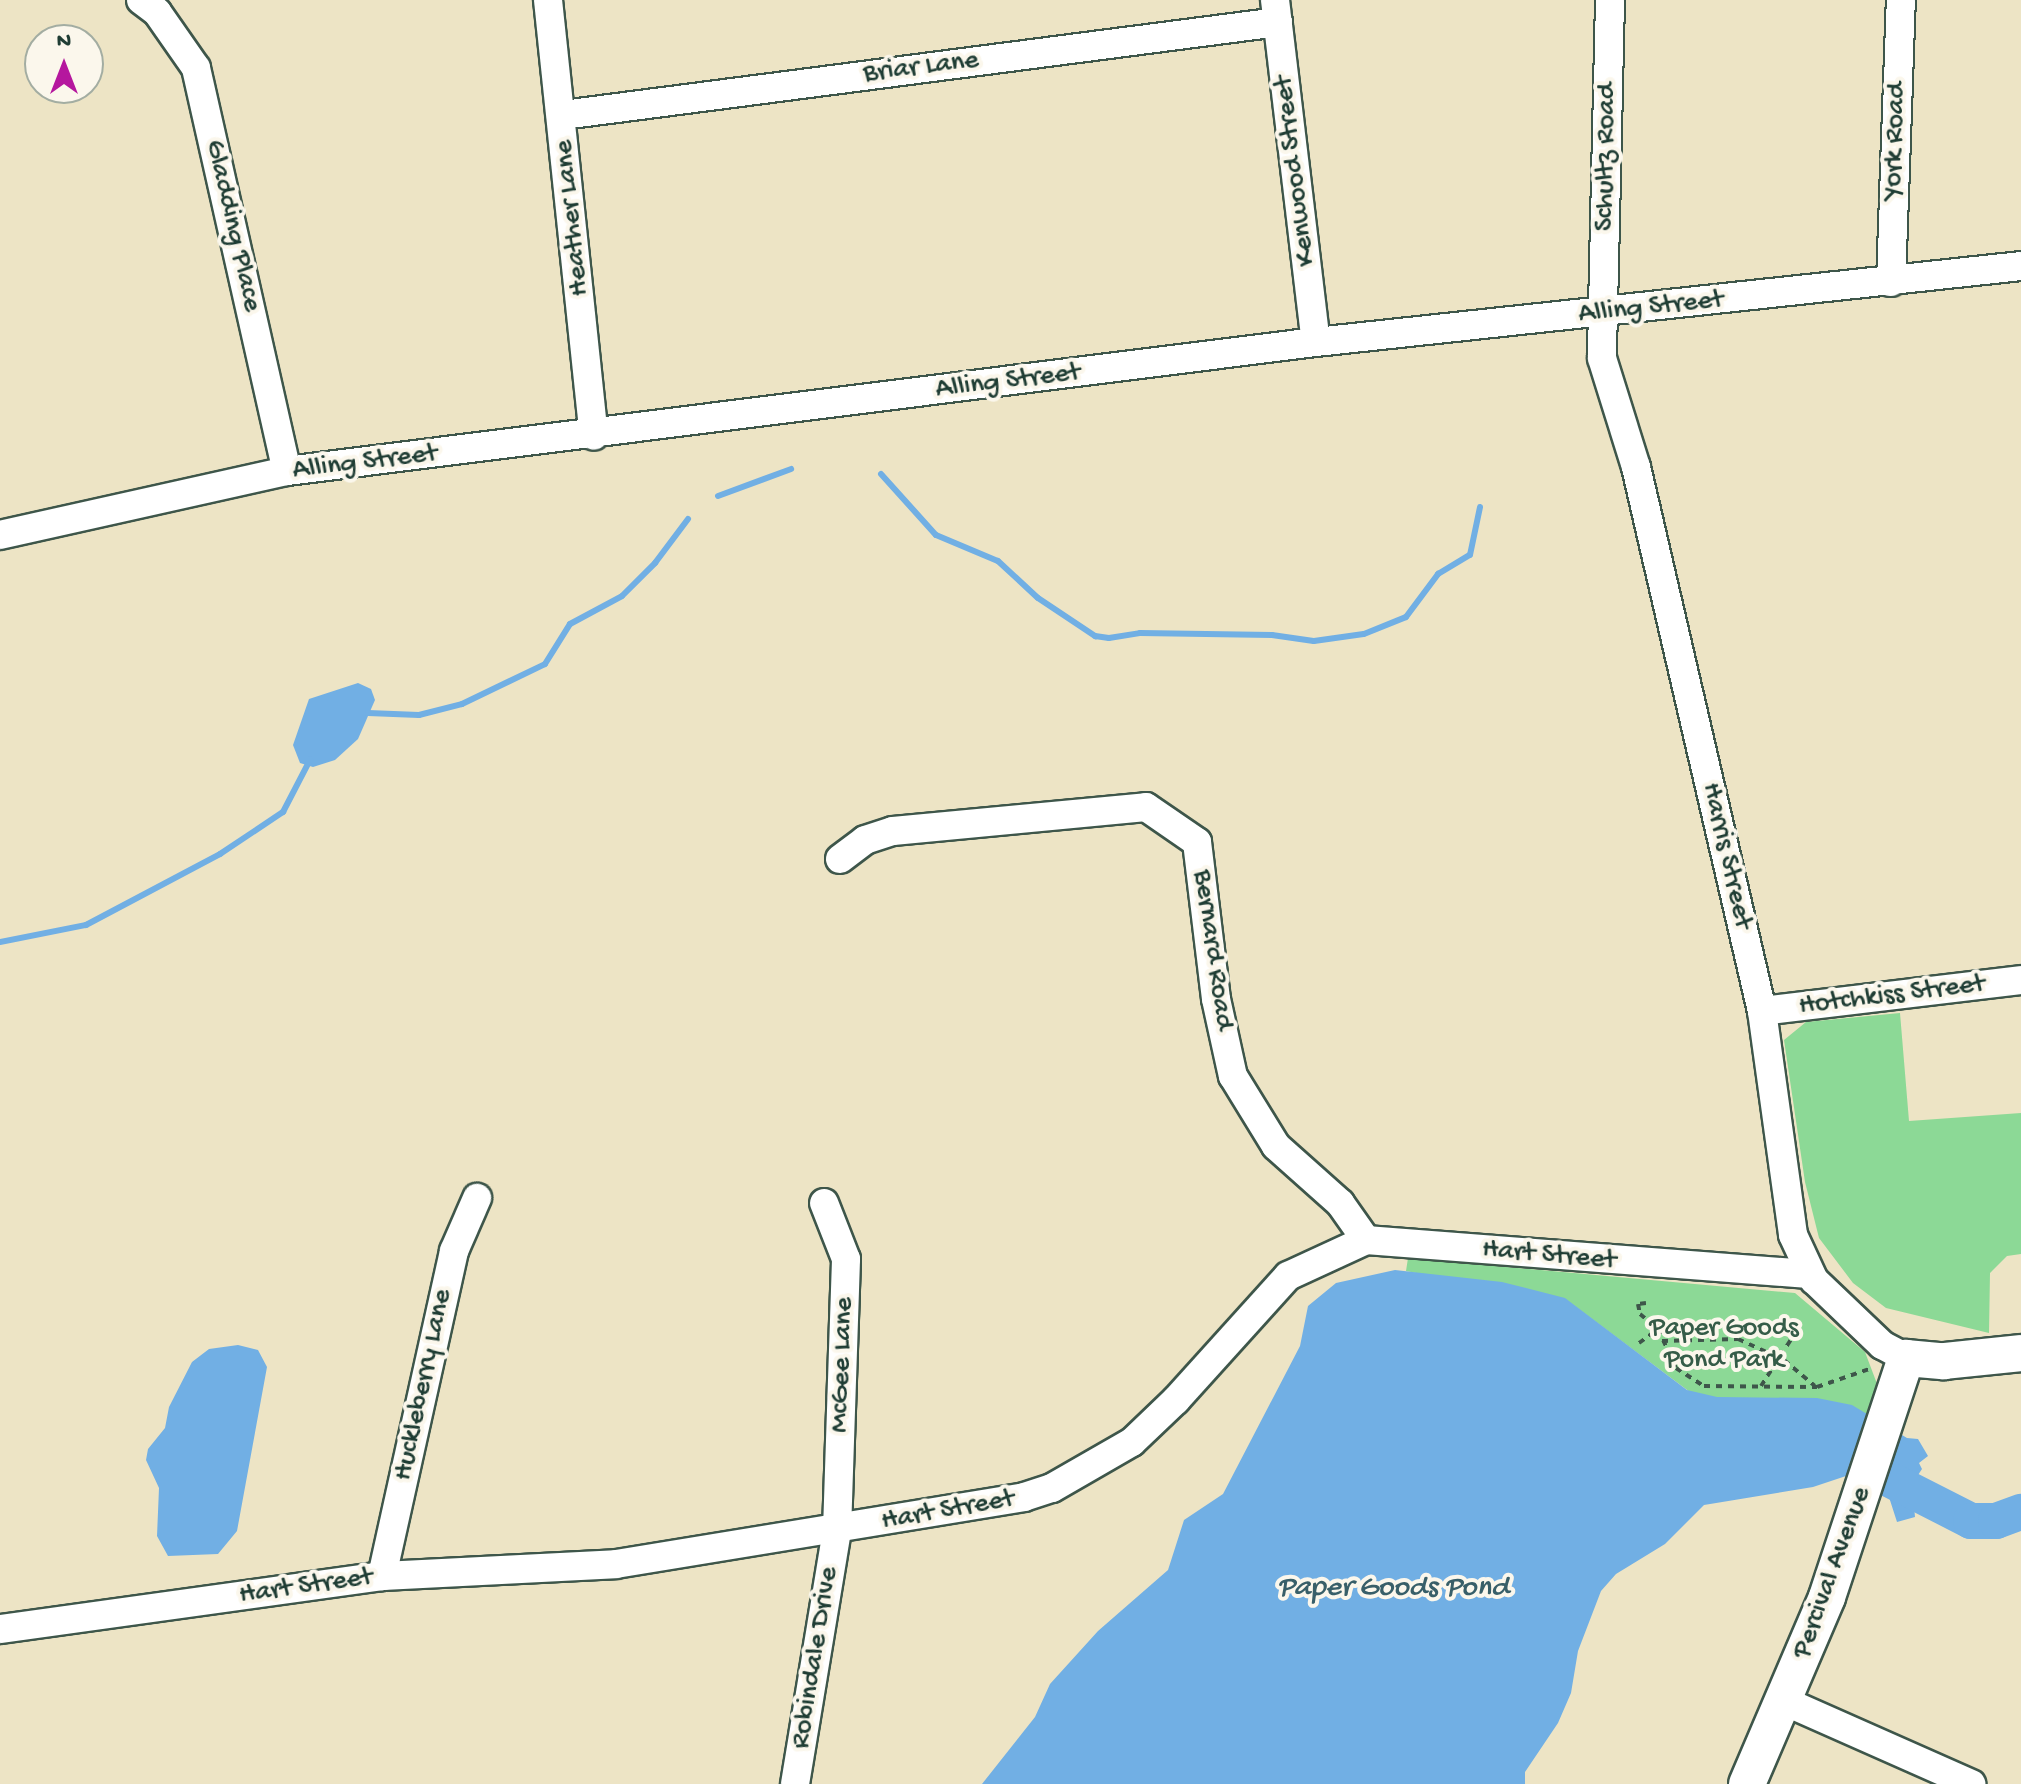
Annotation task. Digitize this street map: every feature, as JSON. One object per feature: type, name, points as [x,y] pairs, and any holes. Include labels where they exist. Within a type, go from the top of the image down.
[{"type":"main road","points":[[1889,1363],[2021,1353]]},
{"type":"main road","name":"Percival Avenue","points":[[1747,1784],[1784,1701],[1864,1489],[1887,1417],[1889,1363]]},
{"type":"street","name":"Gladding Place","points":[[141,0],[157,12],[196,68],[287,471]]},
{"type":"street","name":"Heather Lane","points":[[548,0],[563,115],[594,436]]},
{"type":"street","name":"Schultz Road","points":[[1604,314],[1610,0]]},
{"type":"street","name":"York Road","points":[[1891,282],[1901,0]]},
{"type":"street","name":"Briar Lane","points":[[563,115],[1276,11]]},
{"type":"street","name":"Kenwood Street","points":[[1276,11],[1316,342]]},
{"type":"street","name":"Alling Street","points":[[0,535],[287,471],[594,436],[1316,342],[1604,314],[2021,266]]},
{"type":"street","name":"Harris Street","points":[[1604,314],[1602,358],[1636,467],[1762,1011],[1796,1249],[1809,1274],[1882,1345],[1889,1363]]},
{"type":"street","name":"Bernard Road","points":[[840,859],[886,832],[1146,807],[1197,842],[1216,999],[1233,1076],[1276,1146],[1340,1203],[1366,1240]]},
{"type":"street","name":"Hotchkiss Street","points":[[1762,1011],[2021,980]]},
{"type":"street","name":"Huckleberry Lane","points":[[382,1576],[454,1251],[477,1198]]},
{"type":"street","name":"McGee Lane","points":[[824,1203],[846,1259],[837,1531]]},
{"type":"street","name":"Hart Street","points":[[0,1629],[382,1576],[616,1564],[837,1531],[1024,1497],[1076,1476],[1132,1442],[1176,1400],[1288,1276],[1366,1240],[1809,1274]]},
{"type":"street","name":"Robindale Drive","points":[[795,1784],[837,1531]]},
{"type":"street","points":[[1784,1701],[1971,1784]]},
{"type":"path","points":[[1646,1303],[1638,1304],[1640,1314],[1658,1329],[1676,1368],[1704,1386],[1817,1387],[1889,1363]]},
{"type":"path","points":[[1781,1327],[1794,1334]]},
{"type":"path","points":[[1761,1386],[1799,1327]]},
{"type":"path","points":[[1639,1343],[1658,1329]]},
{"type":"path","points":[[1662,1341],[1738,1339],[1779,1358],[1817,1387]]},
{"type":"green space","points":[[1900,1013],[1909,1121],[2021,1113],[2021,1254],[2007,1256],[1990,1273],[1989,1333],[1886,1308],[1853,1283],[1819,1238],[1805,1182],[1784,1040],[1806,1022]]},
{"type":"green space","name":"Paper Goods Pond Park","points":[[1408,1258],[1795,1293],[1865,1352],[1879,1389],[1870,1417],[1702,1401],[1572,1304],[1406,1271]]},
{"type":"water","points":[[358,683],[371,689],[375,700],[358,739],[335,760],[313,767],[300,763],[293,745],[309,699]]},
{"type":"water","name":"Paper Goods Pond","points":[[1395,1270],[1502,1282],[1565,1298],[1687,1390],[1717,1397],[1817,1398],[1852,1405],[1907,1438],[1918,1439],[1928,1456],[1919,1463],[1922,1469],[1912,1484],[1915,1517],[1897,1522],[1888,1494],[1849,1475],[1813,1487],[1704,1505],[1665,1544],[1616,1574],[1601,1591],[1578,1651],[1571,1693],[1558,1723],[1525,1772],[1525,1784],[982,1784],[1035,1717],[1050,1684],[1098,1631],[1168,1570],[1184,1520],[1223,1494],[1300,1346],[1308,1306],[1336,1283]]},
{"type":"water","points":[[238,1345],[258,1350],[267,1367],[237,1531],[218,1554],[168,1556],[157,1536],[159,1488],[146,1460],[148,1449],[165,1428],[169,1407],[192,1362],[209,1349]]},
{"type":"waterway","points":[[718,496],[791,469]]},
{"type":"waterway","points":[[881,474],[936,535],[998,561],[1038,598],[1095,636],[1109,638],[1140,633],[1272,635],[1314,641],[1364,634],[1406,617],[1438,574],[1470,555],[1480,507]]},
{"type":"waterway","points":[[368,713],[419,715],[462,704],[545,664],[570,624],[622,596],[655,563],[688,519]]},
{"type":"waterway","points":[[0,942],[86,925],[220,854],[283,812],[310,760]]},
{"type":"waterway","points":[[1867,1468],[1971,1521],[1996,1521],[2021,1512]]}]
